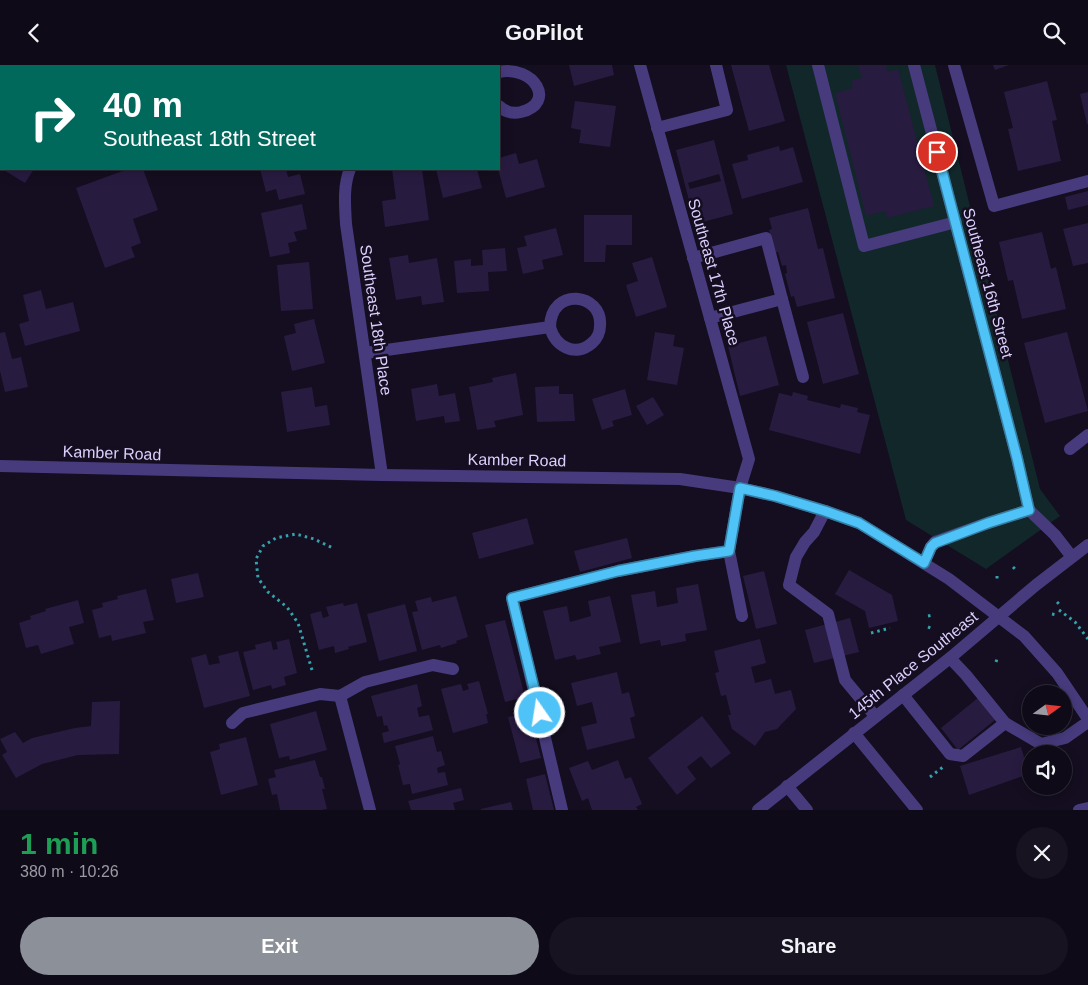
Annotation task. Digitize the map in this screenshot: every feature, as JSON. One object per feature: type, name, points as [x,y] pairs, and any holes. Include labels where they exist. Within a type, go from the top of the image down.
[{"type":"street","points":[[500,71],[505,67],[513,65],[529,69],[535,75],[539,91],[537,99],[525,111],[509,113],[500,108]]},
{"type":"street","name":"Southeast 17th Place","points":[[642,65],[657,128],[749,459],[740,488],[729,551]]},
{"type":"street","points":[[657,128],[728,110],[716,65]]},
{"type":"street","points":[[818,65],[864,246],[956,222]]},
{"type":"street","name":"Southeast 16th Street","points":[[914,65],[1029,510]]},
{"type":"street","points":[[954,65],[994,206],[1088,181]]},
{"type":"street","name":"Southeast 18th Place","points":[[350,170],[344,200],[346,224],[382,475]]},
{"type":"street","points":[[693,258],[766,238],[803,377]]},
{"type":"street","points":[[567,299],[585,300],[594,306],[600,320],[600,329],[597,337],[591,344],[583,348],[566,348],[558,343],[552,336],[550,327],[553,310],[567,299]]},
{"type":"street","points":[[710,318],[782,299]]},
{"type":"street","points":[[365,353],[550,327]]},
{"type":"street","points":[[1070,449],[1088,435]]},
{"type":"street","name":"Kamber Road","points":[[0,467],[680,479],[740,488],[775,496],[859,523],[949,579],[998,617]]},
{"type":"street","points":[[924,563],[931,547],[935,543],[1029,510],[1054,535],[1072,557]]},
{"type":"street","points":[[825,511],[814,532],[796,557],[789,585],[828,614],[845,680],[875,716]]},
{"type":"street","name":"145th Place Southeast","points":[[758,810],[1088,545]]},
{"type":"street","points":[[562,810],[512,598],[618,571],[729,551],[742,617]]},
{"type":"street","points":[[998,617],[1024,636],[1057,673],[1088,719]]},
{"type":"street","points":[[950,657],[1005,723],[1041,744],[1065,738],[1088,723]]},
{"type":"street","points":[[232,723],[244,713],[320,694],[340,696],[365,682],[433,665],[453,669]]},
{"type":"street","points":[[903,695],[950,755],[963,756],[1005,723]]},
{"type":"street","points":[[340,696],[370,810]]},
{"type":"street","points":[[854,733],[917,810]]},
{"type":"street","points":[[788,786],[808,810]]},
{"type":"street","points":[[1078,810],[1088,807]]},
{"type":"path","points":[[312,670],[298,623],[287,607],[268,593],[258,578],[256,559],[263,546],[276,537],[296,534],[314,539],[333,548]]},
{"type":"path","points":[[1059,606],[1088,639]]},
{"type":"path","points":[[1052,614],[1057,615]]},
{"type":"path","points":[[928,616],[933,615]]},
{"type":"path","points":[[928,627],[933,629]]},
{"type":"path","points":[[871,633],[890,628]]},
{"type":"path","points":[[996,662],[998,656]]},
{"type":"path","points":[[930,777],[944,767]]},
{"type":"green space","points":[[786,65],[935,65],[1040,489],[1060,516],[986,569],[906,520]]},
{"type":"building","points":[[569,65],[612,65],[614,75],[574,86]]},
{"type":"building","points":[[731,65],[769,65],[785,121],[749,131]]},
{"type":"building","points":[[858,65],[886,65],[888,72],[898,69],[934,206],[887,218],[885,211],[866,216],[835,93],[853,88],[851,81],[862,78]]},
{"type":"building","points":[[993,65],[1009,65],[995,70]]},
{"type":"building","points":[[1047,81],[1057,120],[1052,121],[1061,161],[1018,171],[1008,129],[1013,128],[1004,92]]},
{"type":"building","points":[[1088,92],[1088,124],[1087,124],[1080,94]]},
{"type":"building","points":[[575,101],[616,106],[610,147],[579,143],[581,130],[571,128]]},
{"type":"building","points":[[714,140],[733,214],[695,224],[676,150]],"holes":[[[719,174],[721,181],[690,189],[688,183]]]},
{"type":"building","points":[[779,146],[780,151],[793,147],[803,182],[742,199],[732,164],[748,160],[747,155]]},
{"type":"building","points":[[516,153],[519,164],[537,159],[545,187],[506,198],[498,170],[500,170],[500,158]]},
{"type":"building","points":[[4,170],[33,170],[25,183]]},
{"type":"building","points":[[125,170],[143,170],[158,210],[133,219],[141,243],[131,247],[135,257],[105,268],[76,188]]},
{"type":"building","points":[[260,170],[286,170],[288,177],[300,174],[305,194],[279,200],[276,189],[266,192]]},
{"type":"building","points":[[392,170],[422,170],[429,220],[385,227],[382,201],[396,199]]},
{"type":"building","points":[[436,170],[477,170],[482,188],[443,198]]},
{"type":"building","points":[[1088,191],[1088,205],[1068,210],[1065,197]]},
{"type":"building","points":[[302,204],[307,229],[294,232],[297,241],[288,243],[290,253],[270,257],[261,213]]},
{"type":"building","points":[[808,208],[818,249],[823,248],[835,298],[797,307],[794,296],[791,297],[785,274],[787,273],[786,265],[782,266],[778,252],[775,253],[769,230],[772,229],[769,218]]},
{"type":"building","points":[[584,215],[632,215],[632,245],[606,245],[605,262],[584,262]]},
{"type":"building","points":[[1088,223],[1088,263],[1073,266],[1063,229]]},
{"type":"building","points":[[556,228],[563,255],[542,260],[544,269],[523,274],[517,248],[527,246],[524,236]]},
{"type":"building","points":[[1042,232],[1051,269],[1056,267],[1066,309],[1022,319],[1013,280],[1008,281],[999,242]]},
{"type":"building","points":[[505,248],[507,271],[488,272],[489,291],[457,293],[454,261],[471,259],[471,266],[483,265],[482,250]]},
{"type":"building","points":[[408,255],[409,263],[437,258],[444,302],[422,305],[421,296],[396,300],[389,258]]},
{"type":"building","points":[[652,257],[667,307],[636,317],[626,285],[638,281],[632,263]]},
{"type":"building","points":[[309,262],[313,309],[281,311],[277,265]]},
{"type":"building","points":[[41,290],[46,309],[73,302],[80,331],[25,346],[19,324],[29,321],[23,295]]},
{"type":"building","points":[[843,313],[859,374],[823,384],[807,322]]},
{"type":"building","points":[[314,319],[325,363],[292,371],[284,336],[296,333],[294,324]]},
{"type":"building","points":[[5,332],[12,359],[21,357],[28,387],[5,392],[0,371],[0,333]]},
{"type":"building","points":[[655,332],[675,335],[673,346],[684,348],[677,385],[647,380]]},
{"type":"building","points":[[1067,332],[1088,411],[1045,423],[1024,343]]},
{"type":"building","points":[[766,336],[779,385],[740,396],[728,346]]},
{"type":"building","points":[[516,373],[523,415],[494,421],[496,427],[477,430],[469,387],[493,382],[492,378]]},
{"type":"building","points":[[437,384],[439,396],[455,393],[460,421],[445,423],[444,416],[416,421],[411,389]]},
{"type":"building","points":[[559,386],[559,394],[573,394],[575,421],[537,422],[535,387]]},
{"type":"building","points":[[312,387],[315,407],[327,405],[330,425],[287,432],[281,392]]},
{"type":"building","points":[[625,389],[632,415],[612,421],[614,426],[602,430],[592,399]]},
{"type":"building","points":[[793,392],[808,396],[807,400],[840,408],[841,404],[858,408],[857,412],[870,415],[860,454],[769,430],[779,393],[792,396]]},
{"type":"building","points":[[653,397],[664,415],[647,425],[636,406]]},
{"type":"building","points":[[527,518],[534,544],[479,559],[472,533]]},
{"type":"building","points":[[627,538],[632,558],[580,572],[574,551]]},
{"type":"building","points":[[849,570],[892,595],[898,621],[869,628],[865,611],[835,594]]},
{"type":"building","points":[[764,571],[777,624],[756,629],[743,576]]},
{"type":"building","points":[[198,573],[204,597],[176,603],[171,579]]},
{"type":"building","points":[[698,584],[707,630],[685,634],[686,641],[661,646],[660,640],[640,644],[631,595],[655,591],[657,607],[678,603],[676,588]]},
{"type":"building","points":[[146,589],[154,620],[143,622],[146,633],[112,641],[111,635],[99,638],[92,610],[103,607],[102,603],[118,599],[117,596]]},
{"type":"building","points":[[456,596],[468,637],[441,648],[440,645],[422,650],[412,612],[418,611],[415,601],[431,597],[432,602]]},
{"type":"building","points":[[610,596],[621,642],[599,647],[601,654],[577,660],[575,655],[555,660],[543,611],[567,606],[570,622],[591,616],[588,601]]},
{"type":"building","points":[[78,600],[84,623],[69,627],[74,644],[41,654],[38,645],[26,648],[19,623],[31,619],[30,616],[46,611],[45,609]]},
{"type":"building","points":[[343,603],[344,606],[357,603],[367,642],[335,653],[334,646],[319,650],[310,614],[321,611],[323,618],[329,616],[326,607]]},
{"type":"building","points":[[405,604],[417,651],[379,661],[367,614]]},
{"type":"building","points":[[850,618],[859,652],[814,663],[805,630]]},
{"type":"building","points":[[505,620],[525,697],[505,702],[485,625]]},
{"type":"building","points":[[289,639],[297,673],[284,677],[286,685],[272,689],[271,685],[253,690],[243,652],[256,649],[255,645],[271,641],[273,650],[278,649],[276,642]]},
{"type":"building","points":[[760,639],[766,663],[751,667],[755,683],[771,679],[775,694],[791,690],[796,709],[777,729],[765,732],[755,746],[732,729],[728,715],[731,715],[726,695],[721,696],[715,673],[719,672],[714,651]]},
{"type":"building","points":[[238,651],[250,696],[204,708],[191,658],[206,654],[209,665],[220,663],[218,656]]},
{"type":"building","points":[[617,672],[622,694],[629,692],[635,716],[630,718],[635,738],[587,750],[581,727],[597,723],[592,702],[577,706],[571,683]]},
{"type":"building","points":[[479,681],[488,714],[486,714],[488,723],[453,733],[441,689],[461,684],[463,691],[469,689],[467,684]]},
{"type":"building","points":[[417,684],[422,706],[417,708],[419,717],[429,715],[433,730],[384,743],[382,733],[389,731],[387,725],[384,726],[382,716],[377,717],[371,696]]},
{"type":"building","points":[[979,697],[996,719],[958,750],[941,728]]},
{"type":"building","points":[[120,701],[119,754],[78,755],[42,764],[16,778],[2,755],[7,752],[0,739],[15,732],[23,743],[32,738],[91,726],[92,702]]},
{"type":"building","points":[[316,711],[327,750],[290,760],[289,756],[279,758],[270,724]]},
{"type":"building","points":[[529,712],[541,758],[520,763],[508,717]]},
{"type":"building","points":[[702,716],[731,753],[711,768],[701,756],[687,767],[696,779],[677,795],[648,758]]},
{"type":"building","points":[[433,736],[437,752],[441,751],[445,765],[437,768],[438,773],[445,772],[448,785],[412,794],[410,784],[403,785],[395,746]]},
{"type":"building","points":[[246,737],[258,785],[221,795],[210,752],[220,749],[219,744]]},
{"type":"building","points":[[1021,747],[1022,750],[1022,776],[969,795],[960,766]]},
{"type":"building","points":[[315,760],[325,789],[322,789],[327,809],[280,810],[277,794],[272,795],[268,779],[276,777],[274,770]]},
{"type":"building","points":[[618,760],[625,779],[631,777],[642,804],[636,807],[638,810],[592,810],[588,798],[582,801],[569,768],[588,761],[592,770]]},
{"type":"building","points":[[545,774],[554,810],[533,810],[526,779]]},
{"type":"building","points":[[461,788],[464,800],[453,803],[455,810],[411,810],[408,801]]},
{"type":"building","points":[[511,802],[513,810],[481,810],[481,809]]},
{"type":"route","points":[[540,713],[512,598],[618,571],[729,551],[740,488],[775,496],[859,523],[924,563],[931,547],[935,543],[1029,510],[937,152]]}]
